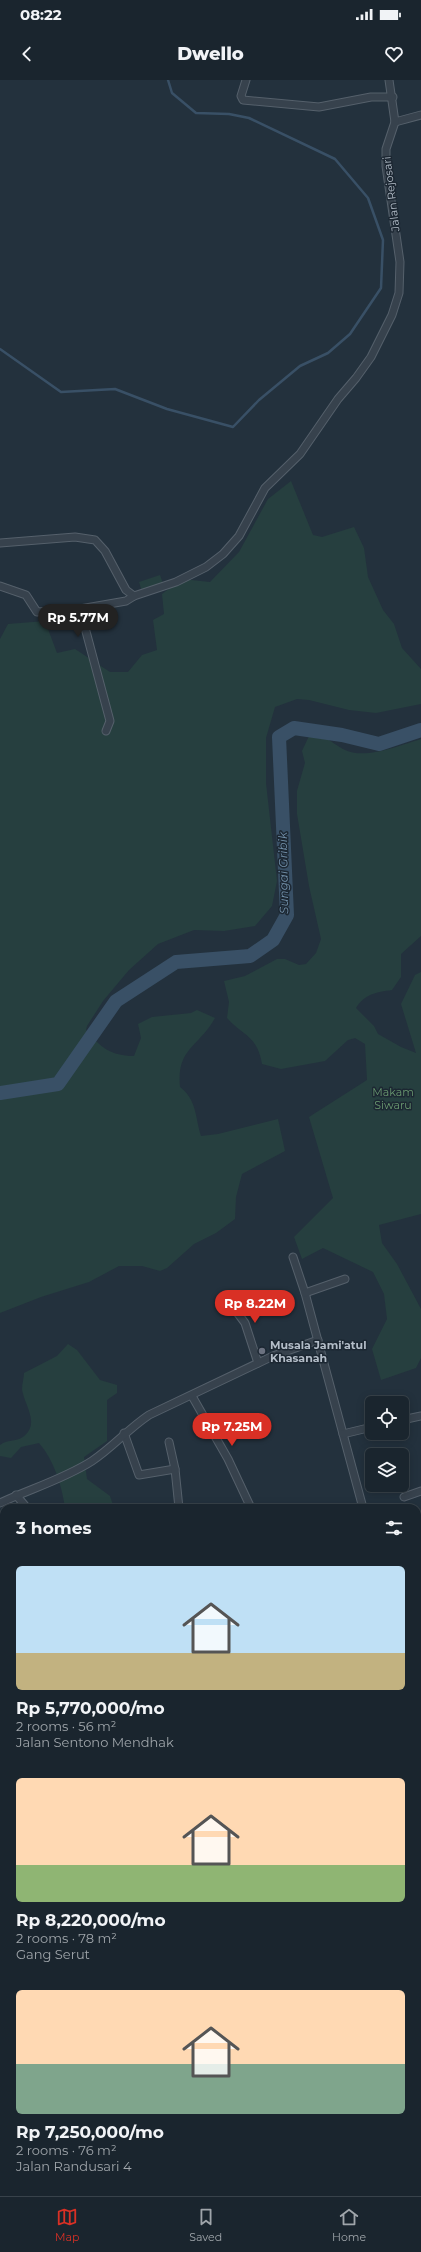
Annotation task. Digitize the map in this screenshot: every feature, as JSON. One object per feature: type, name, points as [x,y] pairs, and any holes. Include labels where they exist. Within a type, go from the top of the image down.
[{"type":"street","points":[[246,80],[241,96],[244,100],[319,106],[371,97],[392,97]]},
{"type":"street","name":"Jalan Rejosari","points":[[0,586],[26,595],[37,612],[80,609],[126,601],[134,596],[176,582],[206,567],[223,554],[239,536],[265,488],[300,454],[338,399],[356,378],[370,357],[397,302],[400,282],[400,262],[386,166],[386,149],[394,122],[389,80]]},
{"type":"street","points":[[394,122],[421,115]]},
{"type":"street","points":[[0,543],[75,537],[94,540],[106,551],[121,583],[134,596]]},
{"type":"street","points":[[80,609],[110,721],[106,731]]},
{"type":"street","points":[[293,1257],[305,1293],[362,1504]]},
{"type":"street","points":[[305,1293],[345,1279]]},
{"type":"street","points":[[227,1299],[244,1323],[258,1363]]},
{"type":"street","points":[[0,1503],[91,1462],[105,1452],[124,1433],[149,1415],[192,1396],[288,1349],[318,1340]]},
{"type":"street","points":[[192,1396],[228,1459],[249,1504]]},
{"type":"street","points":[[409,1419],[421,1416]]},
{"type":"street","points":[[343,1434],[365,1429]]},
{"type":"street","points":[[124,1433],[139,1475],[175,1469]]},
{"type":"street","points":[[169,1442],[175,1469],[179,1504]]},
{"type":"street","points":[[404,1497],[421,1491]]},
{"type":"street","points":[[16,1495],[23,1504]]},
{"type":"green space","points":[[291,481],[313,535],[322,537],[354,527],[364,548],[368,577],[383,610],[394,624],[402,648],[421,669],[421,704],[376,713],[349,710],[309,700],[297,699],[275,707],[266,738],[266,783],[277,881],[272,906],[255,926],[224,931],[194,930],[158,944],[129,970],[103,1001],[86,1030],[101,1046],[112,1052],[126,1056],[134,1056],[141,1038],[138,1024],[152,1017],[191,1013],[197,1010],[215,1018],[203,1035],[185,1055],[180,1074],[180,1087],[186,1092],[193,1103],[201,1136],[218,1134],[278,1119],[285,1151],[242,1174],[236,1197],[235,1219],[216,1233],[194,1244],[167,1268],[160,1271],[142,1266],[119,1266],[89,1282],[41,1297],[0,1313],[0,639],[8,624],[45,621],[57,653],[75,649],[110,672],[128,672],[142,655],[157,650],[153,620],[164,614],[162,594],[182,579],[210,582],[239,552],[268,499]]},
{"type":"green space","points":[[160,575],[164,586],[142,592],[139,582]]},
{"type":"green space","name":"Makam Siwaru","points":[[309,736],[325,738],[353,753],[373,752],[393,748],[421,739],[421,936],[401,954],[401,977],[392,990],[371,994],[359,1003],[356,1008],[374,1026],[378,1034],[401,1047],[416,1053],[401,1004],[415,975],[421,972],[421,1214],[379,1225],[382,1243],[397,1264],[421,1309],[421,1358],[416,1368],[381,1380],[372,1349],[387,1319],[384,1294],[373,1272],[323,1248],[302,1259],[294,1237],[333,1198],[309,1117],[367,1080],[365,1044],[355,1038],[348,1040],[325,1061],[281,1069],[262,1064],[260,1054],[253,1041],[227,1018],[229,1002],[224,981],[245,976],[277,959],[285,959],[299,965],[306,964],[316,953],[321,939],[309,886],[297,814],[297,791],[305,763],[302,751]]},
{"type":"green space","points":[[68,1344],[77,1350],[100,1380],[117,1385],[117,1393],[107,1400],[107,1441],[84,1457],[87,1479],[110,1496],[113,1504],[64,1504],[62,1491],[53,1465],[39,1443],[21,1447],[11,1458],[0,1456],[0,1445],[23,1437],[31,1426],[30,1414],[22,1389],[24,1373],[57,1356]]},
{"type":"waterway","points":[[0,349],[61,392],[115,389],[167,409],[233,427],[259,400],[300,366],[328,353],[350,334],[381,288],[383,240],[368,198],[335,159],[249,118],[229,114],[196,113],[172,93],[168,80]]},
{"type":"waterway","name":"Sungai Gribik","points":[[0,1093],[58,1084],[116,1001],[176,962],[250,956],[273,940],[287,915],[279,737],[294,728],[342,735],[379,744],[421,730]]},
{"type":"place","name":"Musala Jami'atul Khasanah","points":[[262,1351]]}]
